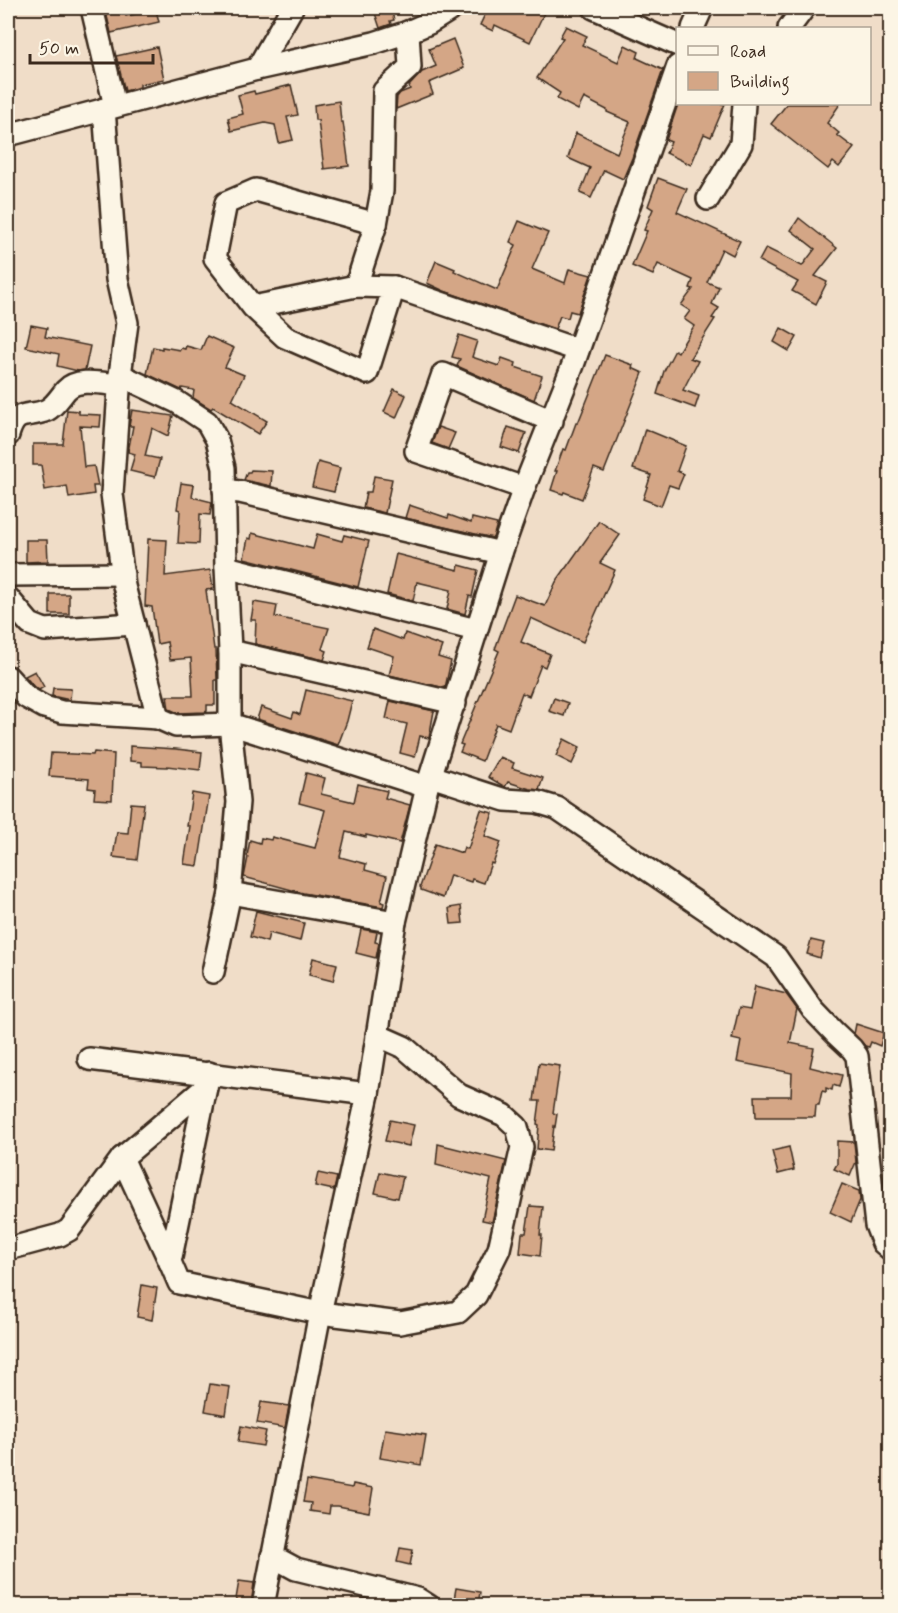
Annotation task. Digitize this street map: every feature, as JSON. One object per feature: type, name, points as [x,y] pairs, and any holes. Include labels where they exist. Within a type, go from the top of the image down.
[{"type":"street","points":[[92,8],[109,107],[117,279],[128,322],[120,380],[112,494],[123,574],[158,718]]},
{"type":"street","points":[[257,69],[292,8]]},
{"type":"street","points":[[8,135],[257,69],[374,43],[429,23],[453,8]]},
{"type":"street","points":[[594,8],[676,44]]},
{"type":"street","points":[[693,27],[702,8]]},
{"type":"street","points":[[790,27],[804,8]]},
{"type":"street","points":[[357,286],[376,224],[382,191],[384,92],[410,67],[408,32]]},
{"type":"street","points":[[263,1605],[320,1313],[368,1094],[395,922],[429,781],[501,553],[578,350],[676,72]]},
{"type":"street","points":[[708,199],[741,144],[744,105]]},
{"type":"street","points":[[376,224],[256,190],[226,203],[215,258],[253,307],[285,337],[367,374],[394,287]]},
{"type":"street","points":[[253,307],[357,286],[394,287],[578,350]]},
{"type":"street","points":[[524,488],[416,450],[443,374],[552,421]]},
{"type":"street","points":[[8,435],[17,417],[46,411],[68,388],[81,383],[120,380],[177,402],[207,422],[217,440],[224,468],[230,724],[238,802],[230,893],[213,972]]},
{"type":"street","points":[[224,490],[252,494],[501,553]]},
{"type":"street","points":[[226,567],[476,630]]},
{"type":"street","points":[[8,575],[123,574]]},
{"type":"street","points":[[8,598],[30,624],[45,630],[134,624]]},
{"type":"street","points":[[230,651],[455,703]]},
{"type":"street","points":[[8,677],[26,697],[44,707],[62,712],[158,718],[176,726],[230,724],[429,781],[506,800],[537,802],[557,808],[776,957],[813,1010],[852,1048],[857,1056],[876,1224],[883,1243],[891,1249]]},
{"type":"street","points":[[230,893],[395,922]]},
{"type":"street","points":[[122,1158],[179,1283],[320,1313],[400,1323],[458,1312],[476,1295],[499,1249],[522,1147],[517,1127],[504,1115],[459,1095],[404,1047],[377,1035]]},
{"type":"street","points":[[89,1059],[207,1080],[368,1094]]},
{"type":"street","points":[[8,1249],[60,1235],[69,1230],[122,1158],[207,1080]]},
{"type":"street","points":[[170,1262],[207,1080]]},
{"type":"street","points":[[272,1556],[296,1569],[418,1599],[429,1605]]},
{"type":"building","points":[[105,8],[125,8],[126,16],[156,10],[159,22],[111,33]]},
{"type":"building","points":[[391,8],[394,20],[390,21],[391,24],[380,28],[374,10]]},
{"type":"building","points":[[488,8],[497,12],[499,8],[532,8],[544,13],[530,42],[495,25],[493,31],[480,25]]},
{"type":"building","points":[[566,26],[587,36],[582,45],[618,62],[625,45],[639,52],[637,58],[663,70],[623,179],[604,170],[591,198],[580,193],[590,168],[568,158],[576,133],[617,153],[630,122],[584,98],[578,110],[557,99],[560,93],[537,78],[563,38],[560,37]]},
{"type":"building","points":[[453,39],[464,68],[429,83],[433,94],[396,109],[397,97],[400,93],[410,89],[409,86],[422,72],[436,66],[429,49]]},
{"type":"building","points":[[157,47],[164,79],[140,84],[140,87],[125,91],[116,56]]},
{"type":"building","points":[[291,85],[298,115],[287,117],[293,140],[279,143],[275,125],[265,123],[231,131],[228,118],[243,114],[238,95],[254,91],[255,94]]},
{"type":"building","points":[[339,101],[349,166],[324,169],[314,105]]},
{"type":"building","points":[[678,105],[725,105],[711,137],[704,134],[691,165],[666,153],[671,142],[666,140]]},
{"type":"building","points":[[786,105],[839,105],[827,123],[839,133],[837,135],[854,148],[839,167],[833,162],[828,169],[771,124]]},
{"type":"building","points":[[658,178],[687,189],[677,212],[740,241],[733,255],[722,249],[707,282],[719,287],[712,304],[719,308],[712,318],[715,319],[690,358],[698,361],[683,390],[699,396],[695,408],[657,394],[664,371],[675,350],[678,352],[694,326],[684,319],[690,311],[681,305],[693,289],[690,288],[693,280],[658,264],[653,275],[632,266],[647,231],[644,230],[653,209],[648,206]]},
{"type":"building","points":[[799,218],[837,248],[815,276],[827,282],[816,304],[792,291],[798,282],[759,261],[766,248],[802,266],[815,249],[791,230]]},
{"type":"building","points":[[519,221],[548,233],[532,269],[565,283],[569,269],[591,275],[578,313],[570,311],[568,318],[560,316],[555,329],[427,283],[436,261],[497,290],[516,245],[510,242]]},
{"type":"building","points":[[31,325],[47,328],[45,337],[90,346],[85,370],[78,371],[57,366],[59,354],[26,347]]},
{"type":"building","points":[[781,328],[797,337],[789,351],[774,342]]},
{"type":"building","points":[[459,335],[477,341],[472,357],[499,366],[502,358],[516,363],[515,367],[542,376],[534,400],[457,366],[460,359],[452,357]]},
{"type":"building","points":[[207,336],[234,348],[225,367],[244,375],[232,400],[267,421],[258,434],[213,407],[211,409],[193,398],[194,390],[182,388],[181,390],[147,374],[153,347],[180,350],[185,349],[186,346],[201,350]]},
{"type":"building","points":[[605,355],[633,365],[632,368],[643,373],[604,472],[594,468],[582,499],[551,490],[563,449],[566,450]]},
{"type":"building","points":[[394,389],[406,395],[396,418],[384,412]]},
{"type":"building","points":[[67,410],[79,411],[79,414],[101,415],[100,427],[80,426],[84,467],[94,466],[98,486],[93,486],[94,494],[69,498],[67,486],[45,490],[41,465],[33,465],[33,444],[63,444]]},
{"type":"building","points":[[132,410],[173,416],[168,436],[152,428],[145,456],[160,459],[155,477],[130,471],[135,454],[128,452],[133,426],[129,426]]},
{"type":"building","points":[[438,427],[455,433],[448,449],[432,443]]},
{"type":"building","points":[[508,427],[526,433],[519,453],[501,447]]},
{"type":"building","points":[[645,429],[686,446],[677,471],[684,474],[678,488],[669,485],[661,506],[643,499],[651,475],[633,469]]},
{"type":"building","points":[[318,462],[340,468],[334,492],[312,487]]},
{"type":"building","points":[[251,470],[272,471],[271,486],[244,480],[247,472]]},
{"type":"building","points":[[374,476],[392,479],[385,513],[363,508],[366,492],[371,492]]},
{"type":"building","points":[[181,483],[194,485],[192,497],[212,502],[210,515],[200,514],[199,544],[178,543],[180,510],[177,509]]},
{"type":"building","points":[[409,505],[471,523],[472,518],[497,524],[493,538],[405,518]]},
{"type":"building","points":[[599,521],[620,535],[600,563],[615,570],[583,642],[531,618],[521,642],[550,654],[545,667],[541,665],[529,696],[522,693],[509,729],[496,724],[482,761],[460,752],[463,745],[460,744],[499,651],[495,649],[515,595],[545,606],[556,582]]},
{"type":"building","points":[[252,533],[313,549],[317,534],[342,541],[344,535],[369,541],[358,587],[244,558],[248,538],[251,539]]},
{"type":"building","points":[[148,539],[167,540],[165,576],[210,570],[213,589],[206,590],[214,649],[216,649],[217,680],[215,680],[215,705],[207,705],[205,712],[178,713],[169,709],[167,696],[193,696],[191,658],[170,660],[167,642],[157,644],[152,607],[145,606]]},
{"type":"building","points":[[26,540],[47,540],[48,561],[26,562]]},
{"type":"building","points":[[396,554],[458,570],[459,565],[478,570],[472,597],[469,596],[465,614],[447,609],[451,590],[417,582],[413,601],[387,594]]},
{"type":"building","points":[[50,594],[69,594],[69,614],[50,614]]},
{"type":"building","points":[[254,602],[277,606],[275,617],[329,628],[322,649],[327,651],[324,660],[255,644],[256,620],[251,620]]},
{"type":"building","points":[[373,629],[403,640],[405,633],[442,646],[438,657],[451,661],[445,688],[389,675],[394,656],[367,647]]},
{"type":"building","points":[[35,671],[44,687],[39,690],[25,676]]},
{"type":"building","points":[[53,688],[71,689],[70,700],[52,696]]},
{"type":"building","points":[[306,690],[352,701],[338,745],[257,719],[261,707],[292,718],[294,712],[300,715]]},
{"type":"building","points":[[554,698],[568,703],[564,716],[549,711]]},
{"type":"building","points":[[390,701],[434,711],[429,738],[420,736],[415,757],[400,753],[407,724],[386,719]]},
{"type":"building","points":[[564,739],[580,747],[572,764],[556,756]]},
{"type":"building","points":[[130,746],[202,752],[200,770],[142,766],[142,762],[130,761]]},
{"type":"building","points":[[94,752],[114,754],[112,800],[94,799],[95,789],[88,788],[89,779],[49,776],[51,753],[93,755]]},
{"type":"building","points":[[500,757],[514,763],[512,768],[543,778],[539,790],[508,782],[505,787],[488,777]]},
{"type":"building","points":[[306,773],[325,778],[321,794],[354,802],[358,784],[387,791],[385,798],[410,805],[400,843],[346,832],[340,857],[366,864],[365,870],[387,876],[381,902],[384,903],[383,907],[303,893],[244,877],[250,840],[260,843],[261,838],[271,840],[272,837],[315,848],[325,810],[299,803]]},
{"type":"building","points":[[192,793],[209,796],[198,866],[184,864]]},
{"type":"building","points":[[131,803],[144,804],[137,860],[113,857],[117,832],[128,833]]},
{"type":"building","points":[[481,810],[493,813],[485,836],[501,842],[484,883],[472,879],[471,882],[450,875],[443,898],[421,890],[420,887],[435,844],[462,853],[464,847],[468,849]]},
{"type":"building","points":[[461,906],[463,923],[451,924],[449,908]]},
{"type":"building","points":[[256,911],[304,923],[300,941],[269,933],[267,942],[250,937]]},
{"type":"building","points":[[361,929],[377,932],[375,942],[379,943],[376,958],[356,953]]},
{"type":"building","points":[[811,940],[824,943],[820,958],[807,954]]},
{"type":"building","points":[[313,958],[337,964],[333,981],[309,975]]},
{"type":"building","points":[[755,986],[786,994],[797,1009],[790,1043],[814,1048],[810,1067],[842,1075],[839,1087],[833,1085],[832,1090],[826,1088],[826,1092],[822,1091],[819,1105],[816,1105],[815,1117],[756,1117],[755,1096],[791,1096],[792,1073],[737,1062],[741,1041],[732,1039],[739,1008],[750,1010]]},
{"type":"building","points":[[856,1024],[884,1033],[880,1046],[871,1042],[869,1047],[865,1046],[854,1034]]},
{"type":"building","points":[[539,1063],[560,1066],[553,1113],[557,1114],[551,1151],[537,1149],[540,1101],[534,1101]]},
{"type":"building","points":[[390,1120],[414,1125],[409,1146],[385,1141]]},
{"type":"building","points":[[837,1141],[854,1142],[856,1162],[850,1176],[834,1169],[837,1164]]},
{"type":"building","points":[[438,1144],[506,1161],[492,1222],[482,1220],[491,1179],[436,1165]]},
{"type":"building","points":[[789,1147],[794,1170],[778,1174],[772,1151]]},
{"type":"building","points":[[380,1172],[403,1177],[398,1198],[375,1193]]},
{"type":"building","points":[[318,1173],[337,1177],[334,1190],[315,1186]]},
{"type":"building","points":[[842,1184],[859,1191],[860,1200],[851,1222],[830,1212]]},
{"type":"building","points":[[530,1206],[543,1207],[540,1256],[520,1253],[522,1233],[526,1233]]},
{"type":"building","points":[[142,1285],[157,1288],[152,1320],[137,1317]]},
{"type":"building","points":[[210,1384],[230,1387],[226,1415],[205,1411]]},
{"type":"building","points":[[261,1402],[289,1406],[285,1428],[257,1423]]},
{"type":"building","points":[[241,1426],[266,1431],[263,1446],[238,1442]]},
{"type":"building","points":[[385,1429],[426,1435],[421,1465],[380,1458]]},
{"type":"building","points":[[307,1480],[352,1488],[353,1484],[373,1488],[369,1512],[338,1506],[330,1506],[329,1514],[310,1511],[311,1503],[303,1502]]},
{"type":"building","points":[[400,1548],[413,1550],[410,1565],[397,1562]]},
{"type":"building","points":[[239,1581],[254,1583],[251,1605],[235,1605]]},
{"type":"building","points":[[456,1588],[480,1592],[478,1605],[453,1605]]}]
